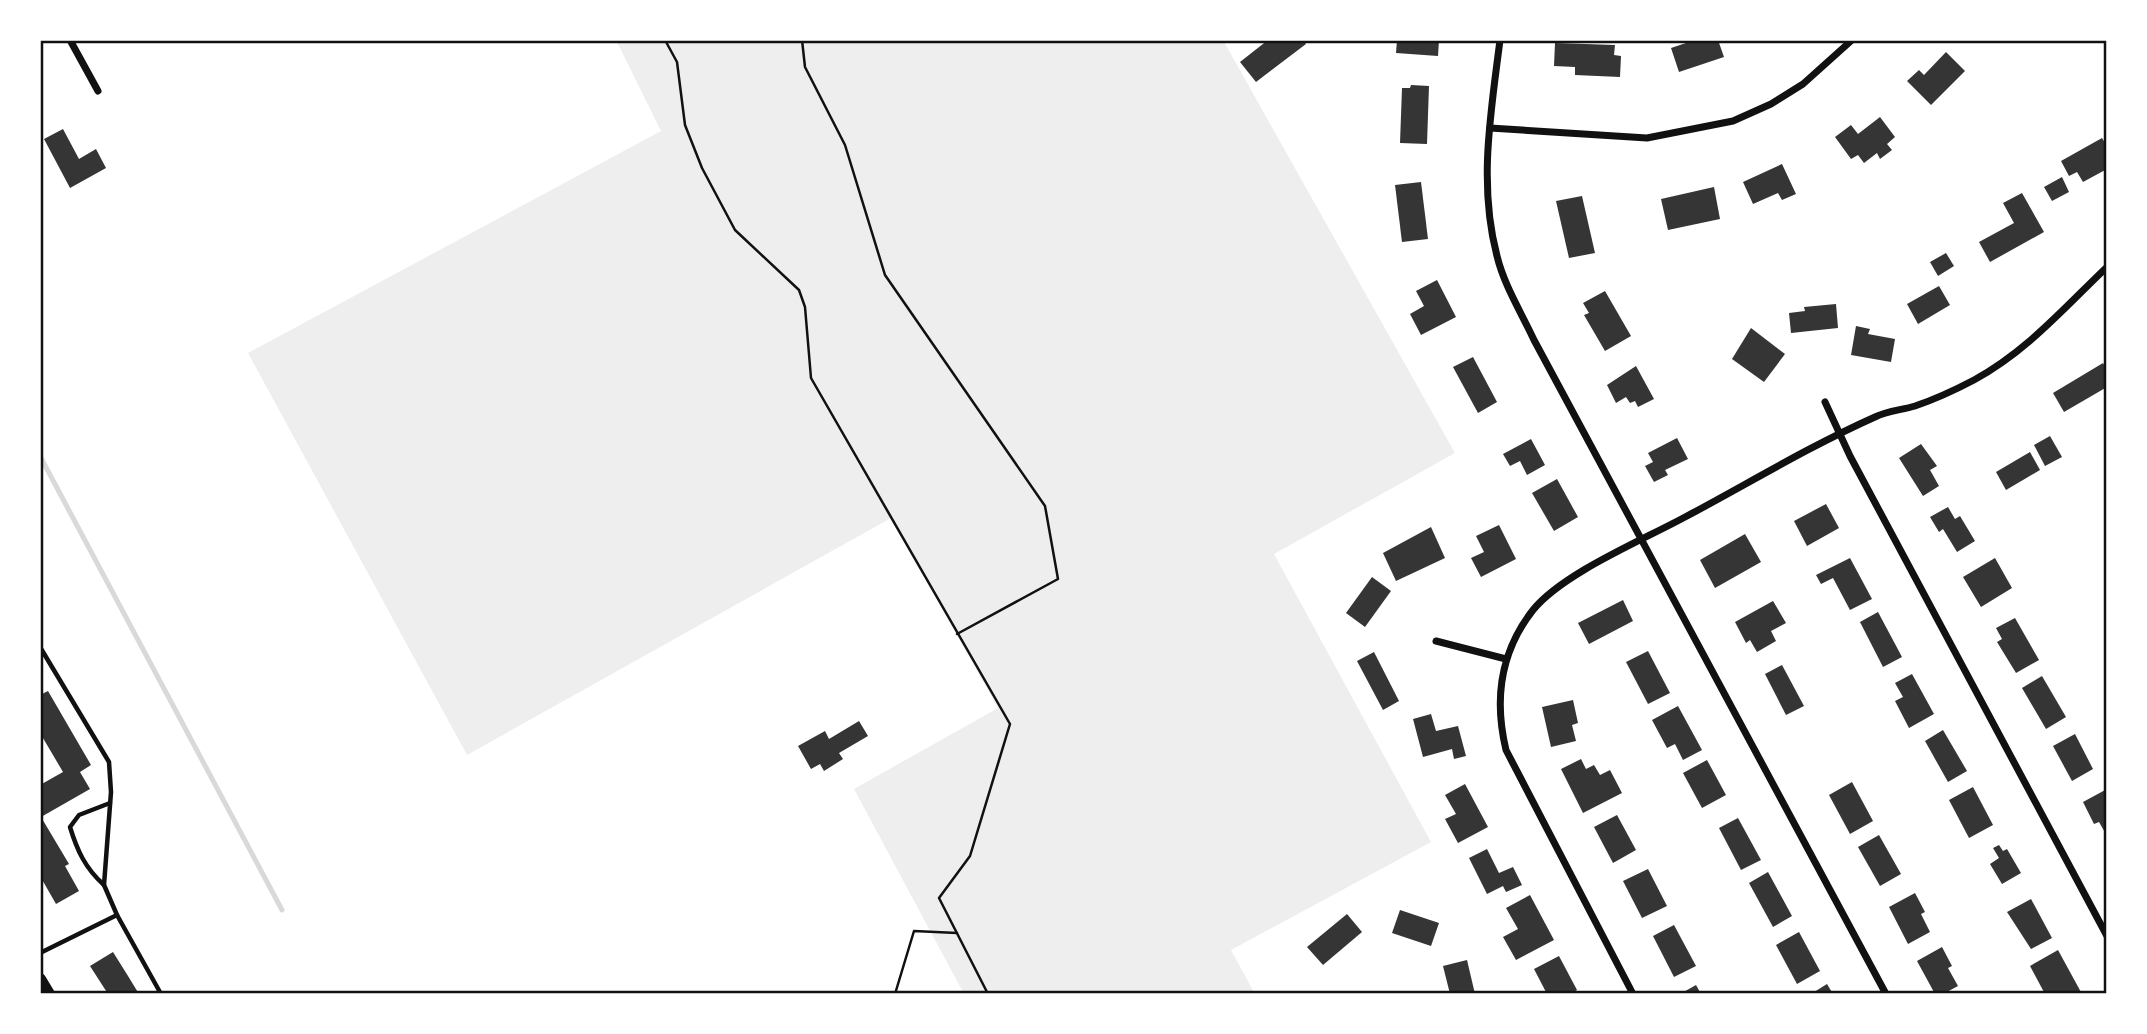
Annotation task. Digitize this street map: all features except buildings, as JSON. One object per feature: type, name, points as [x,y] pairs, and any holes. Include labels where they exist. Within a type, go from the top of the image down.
[{"type":"main road","points":[[40,979],[48,994]]},
{"type":"street","points":[[70,40],[98,91]]},
{"type":"street","points":[[1500,40],[1486,159],[1488,213],[1502,274],[1885,994]]},
{"type":"street","points":[[1490,128],[1647,138],[1733,121],[1771,104],[1803,84],[1852,40]]},
{"type":"street","points":[[1633,994],[1506,750],[1499,702],[1500,680],[1506,659],[1521,628],[1545,597],[1643,540],[1877,416],[1935,399],[2011,358],[2050,326],[2107,267]]},
{"type":"street","points":[[1825,402],[1840,435],[2107,936]]},
{"type":"street","points":[[1436,641],[1506,659]]},
{"type":"lane","points":[[40,647],[109,762],[110,803],[104,886]]},
{"type":"lane","points":[[110,803],[79,815],[70,827],[76,850],[90,873],[104,886],[161,994]]},
{"type":"lane","points":[[40,953],[117,915]]},
{"type":"path","points":[[665,40],[677,62],[685,125],[702,168],[735,230],[799,290],[805,307],[811,379],[1010,724],[970,856],[939,898],[988,994]]},
{"type":"path","points":[[802,40],[805,67],[845,145],[885,275],[1045,506],[1058,579],[957,634]]},
{"type":"path","points":[[895,994],[914,931],[957,933]]},
{"type":"shaded area","points":[[616,40],[1223,40],[1455,453],[1274,554],[1431,842],[1231,950],[1255,994],[964,994],[854,789],[998,708],[891,518],[467,755],[248,353],[661,131]]},
{"type":"waterway","points":[[40,456],[282,910]]}]
